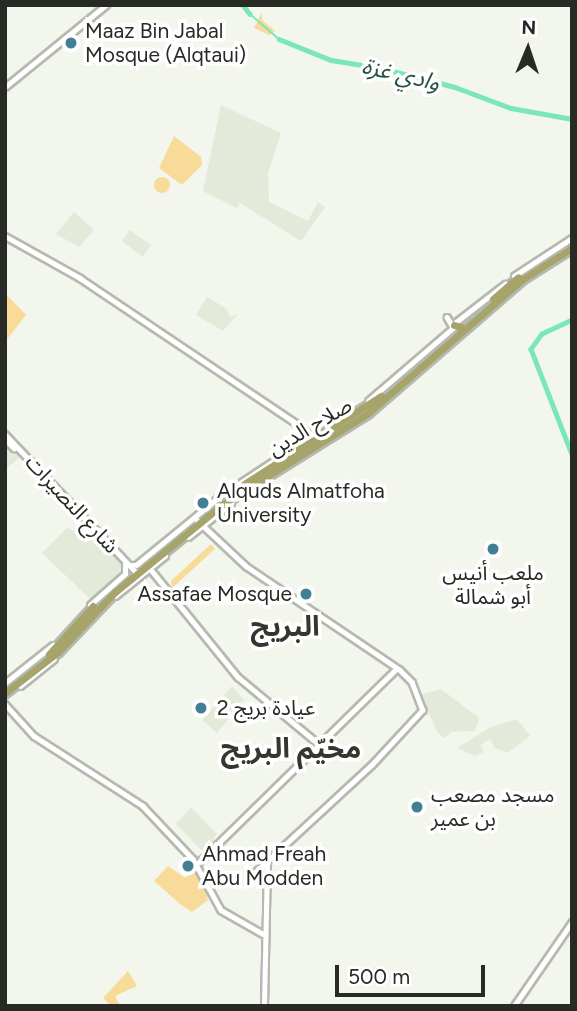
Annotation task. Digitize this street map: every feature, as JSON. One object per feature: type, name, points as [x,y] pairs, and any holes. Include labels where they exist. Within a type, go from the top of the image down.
[{"type":"highway","name":"صلاح الدين","points":[[5,695],[95,614],[133,570],[148,567],[250,486],[366,414],[458,327],[572,244]]},
{"type":"highway","name":"صلاح الدين","points":[[5,685],[40,664],[133,570],[200,524]]},
{"type":"street","points":[[5,87],[106,5]]},
{"type":"street","points":[[5,236],[80,278],[315,436]]},
{"type":"street","points":[[257,872],[355,780],[423,710],[412,682],[398,670],[246,566],[200,524],[257,484],[365,418],[572,244]]},
{"type":"street","points":[[5,685],[51,647],[125,573],[133,570],[236,486],[360,408],[458,327],[447,318]]},
{"type":"street","name":"شارع النصيرات","points":[[5,437],[133,570]]},
{"type":"street","points":[[5,695],[49,664],[95,614],[148,567],[238,677],[321,746]]},
{"type":"street","points":[[196,864],[398,670]]},
{"type":"street","points":[[5,706],[34,736],[143,806],[196,864],[221,910],[263,934]]},
{"type":"street","points":[[264,1006],[263,934],[267,863]]},
{"type":"street","points":[[514,1006],[572,922]]},
{"type":"shaded area","points":[[262,12],[262,20],[275,31],[269,35],[254,28]]},
{"type":"shaded area","points":[[221,105],[281,133],[268,173],[269,202],[308,221],[318,202],[325,207],[301,241],[240,203],[237,208],[203,191]]},
{"type":"shaded area","points":[[174,136],[201,157],[202,165],[182,185],[159,168]]},
{"type":"shaded area","points":[[159,177],[165,177],[170,185],[168,191],[159,193],[154,188],[154,182]]},
{"type":"shaded area","points":[[74,212],[94,230],[79,247],[56,234]]},
{"type":"shaded area","points":[[130,230],[151,245],[143,257],[122,241]]},
{"type":"shaded area","points":[[5,293],[26,315],[8,338],[5,337]]},
{"type":"shaded area","points":[[207,297],[227,309],[230,317],[238,314],[223,331],[196,315]]},
{"type":"shaded area","points":[[5,443],[21,456],[5,470]]},
{"type":"shaded area","points":[[82,524],[126,566],[91,600],[42,553],[68,527],[73,531]]},
{"type":"shaded area","name":"ملعب أنيس أبو شمالة","points":[[493,540],[499,543],[502,549],[499,555],[493,558],[487,555],[484,549],[487,543]]},
{"type":"shaded area","points":[[211,544],[215,549],[172,588],[171,581]]},
{"type":"shaded area","points":[[232,686],[244,700],[217,733],[202,720]]},
{"type":"shaded area","points":[[441,689],[479,718],[475,731],[451,732],[445,738],[438,733],[420,695]]},
{"type":"shaded area","points":[[517,719],[530,736],[508,753],[495,748],[490,739],[480,745],[484,752],[475,756],[457,748],[491,727]]},
{"type":"shaded area","points":[[191,807],[217,834],[213,839],[219,845],[207,856],[176,824]]},
{"type":"shaded area","points":[[168,866],[185,878],[197,869],[208,900],[192,912],[180,904],[154,881]]},
{"type":"shaded area","points":[[128,971],[137,986],[115,996],[120,1006],[111,1006],[103,998]]},
{"type":"waterway","name":"وادي غزة","points":[[243,5],[250,14]]},
{"type":"waterway","name":"وادي غزة","points":[[250,14],[279,39]]},
{"type":"waterway","name":"وادي غزة","points":[[279,39],[331,60],[381,68],[455,87],[511,108],[572,119]]},
{"type":"waterway","name":"وادي غزة","points":[[572,320],[542,334],[531,349],[572,454]]},
{"type":"place","name":"Maaz Bin Jabal Mosque (Alqtaui)","points":[[71,43]]},
{"type":"place","name":"Alquds Almatfoha University","points":[[203,503]]},
{"type":"place","name":"ملعب أنيس أبو شمالة","points":[[493,549]]},
{"type":"place","name":"Assafae Mosque","points":[[306,594]]},
{"type":"place","name":"عيادة بريج 2","points":[[201,708]]},
{"type":"place","name":"مسجد مصعب بن عمير","points":[[417,807]]},
{"type":"place","name":"Ahmad Freah Abu Modden","points":[[188,866]]},
{"type":"district","name":"البريج","points":[[285,626]]},
{"type":"district","name":"مخيّم البريج","points":[[291,748]]}]
